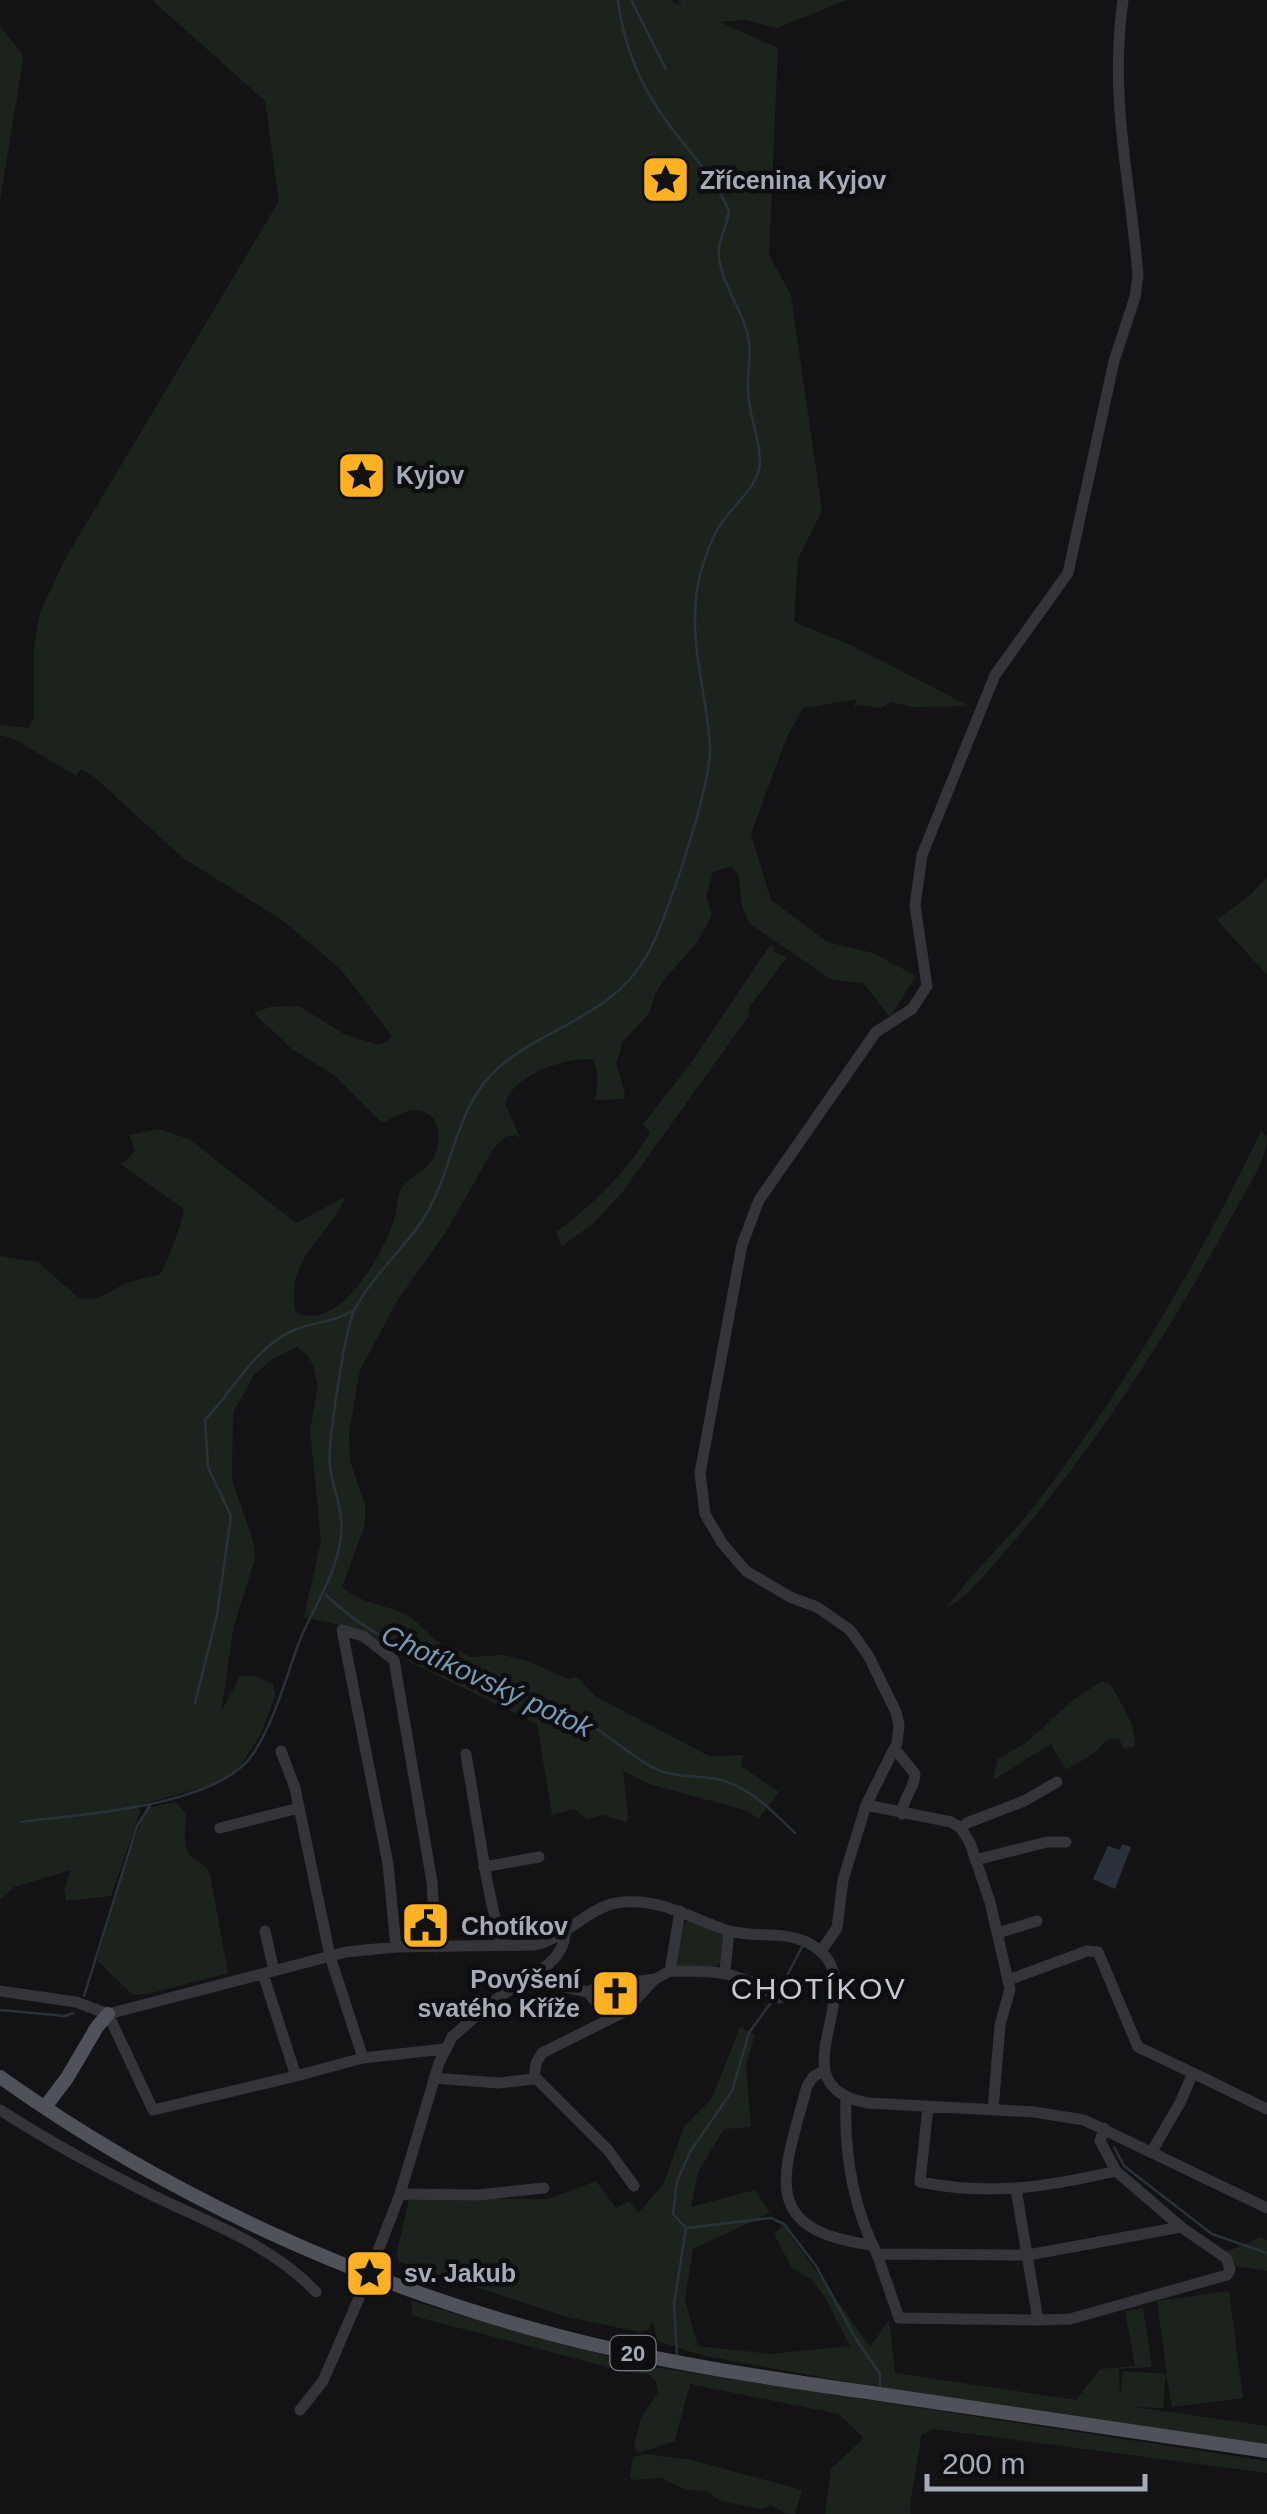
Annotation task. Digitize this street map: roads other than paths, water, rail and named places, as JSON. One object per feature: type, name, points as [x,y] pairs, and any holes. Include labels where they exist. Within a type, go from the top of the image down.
[{"type":"main road","points":[[45,2107],[108,2014]]},
{"type":"main road","name":"20","points":[[0,2076],[139,2164],[253,2224],[402,2287],[540,2331],[708,2368],[1267,2452]]},
{"type":"street","points":[[811,1945],[838,1921],[843,1880],[866,1805],[899,1736],[896,1712],[858,1640],[842,1622],[746,1572],[722,1543],[705,1514],[700,1473],[742,1245],[760,1200],[876,1032],[912,1009],[926,986],[915,906],[922,855],[995,675],[1068,572],[1105,397],[1138,274],[1116,98],[1123,0]]},
{"type":"street","points":[[396,1948],[388,1864],[342,1630],[363,1636],[394,1660],[432,1882],[436,1947]]},
{"type":"street","points":[[894,1748],[915,1774],[902,1814]]},
{"type":"street","points":[[281,1751],[290,1769],[330,1956],[363,2058]]},
{"type":"street","points":[[466,1754],[501,1946]]},
{"type":"street","points":[[961,1828],[1057,1782]]},
{"type":"street","points":[[866,1805],[951,1822],[961,1828],[975,1860],[998,1933],[1010,1998],[1000,2025],[994,2110]]},
{"type":"street","points":[[220,1828],[299,1808]]},
{"type":"street","points":[[975,1860],[1048,1842],[1066,1842]]},
{"type":"street","points":[[484,1867],[539,1856]]},
{"type":"street","points":[[108,2014],[330,1956],[396,1948],[535,1945],[565,1934],[611,1904],[660,1905],[730,1932],[779,1934],[811,1945],[836,1970],[824,2051],[825,2070],[834,2089],[846,2098],[868,2103],[1065,2116],[1104,2128],[1267,2208]]},
{"type":"street","points":[[670,1972],[680,1910]]},
{"type":"street","points":[[998,1933],[1037,1920]]},
{"type":"street","points":[[265,1931],[268,1972],[296,2076]]},
{"type":"street","points":[[725,1971],[730,1932]]},
{"type":"street","points":[[378,2251],[400,2194],[444,2049],[490,2003],[557,1956],[565,1934]]},
{"type":"street","points":[[1008,1980],[1096,1950],[1138,2048],[1267,2108]]},
{"type":"street","points":[[528,1980],[588,1992],[670,1972],[725,1971],[777,1996]]},
{"type":"street","points":[[634,2186],[608,2150],[536,2076],[536,2063],[542,2053],[634,2004],[655,1978]]},
{"type":"street","points":[[0,1992],[76,2002],[108,2014],[153,2110],[363,2058],[444,2049]]},
{"type":"street","points":[[588,1992],[608,2019]]},
{"type":"street","points":[[825,2070],[807,2086],[787,2160],[786,2198],[806,2224],[840,2239],[874,2250],[1028,2255],[1181,2227]]},
{"type":"street","points":[[1152,2151],[1180,2104],[1192,2073]]},
{"type":"street","points":[[434,2078],[498,2083],[536,2076]]},
{"type":"street","points":[[846,2098],[848,2170],[863,2226],[899,2318],[1070,2319],[1227,2275],[1230,2269],[1226,2258],[1181,2227],[1116,2171],[1100,2141],[1104,2128]]},
{"type":"street","points":[[928,2107],[920,2182],[977,2191],[1016,2189],[1116,2171]]},
{"type":"street","points":[[0,2110],[153,2196],[254,2244],[316,2292]]},
{"type":"street","points":[[400,2194],[478,2195],[544,2188]]},
{"type":"street","points":[[1016,2189],[1038,2320]]},
{"type":"street","points":[[300,2410],[323,2381],[359,2298]]},
{"type":"waterway","name":"Chotíkovský potok","points":[[21,1822],[112,1811],[180,1797],[235,1772],[253,1754],[273,1715],[339,1550],[341,1517],[330,1455],[342,1363],[354,1311],[425,1216],[464,1119],[484,1083],[518,1053],[598,1006],[633,975],[655,938],[686,852],[710,747],[697,650],[697,590],[715,534],[755,480],[760,460],[749,400],[749,339],[719,258],[729,211],[646,88],[628,46],[618,0]]},
{"type":"waterway","points":[[631,0],[666,69]]},
{"type":"waterway","points":[[195,1703],[217,1615],[231,1516],[208,1467],[205,1420],[267,1347],[294,1330],[354,1310]]},
{"type":"waterway","name":"Chotíkovský potok","points":[[326,1595],[383,1637],[447,1667],[578,1718],[654,1768],[721,1780],[742,1789],[795,1833]]},
{"type":"waterway","points":[[84,1996],[137,1826],[151,1804]]},
{"type":"waterway","name":"Chotíkovský potok","points":[[779,1991],[803,1945]]},
{"type":"waterway","name":"Chotíkovský potok","points":[[677,2356],[674,2304],[686,2228],[673,2214],[677,2181],[690,2152],[732,2091],[749,2033],[772,2001]]},
{"type":"waterway","points":[[0,2010],[65,2016],[73,2013]]},
{"type":"waterway","points":[[1114,2147],[1124,2166],[1212,2234],[1267,2253]]},
{"type":"waterway","points":[[686,2228],[771,2218],[784,2224],[816,2266],[880,2374],[880,2387]]},
{"type":"place","name":"Zřícenina Kyjov","points":[[665,180]]},
{"type":"place","name":"Kyjov","points":[[361,475]]},
{"type":"place","name":"Chotíkov","points":[[426,1926]]},
{"type":"place","name":"Povýšení svatého Kříže","points":[[615,1993]]},
{"type":"place","name":"sv. Jakub","points":[[369,2273]]},
{"type":"district","name":"CHOTÍKOV","points":[[819,1988]]}]
